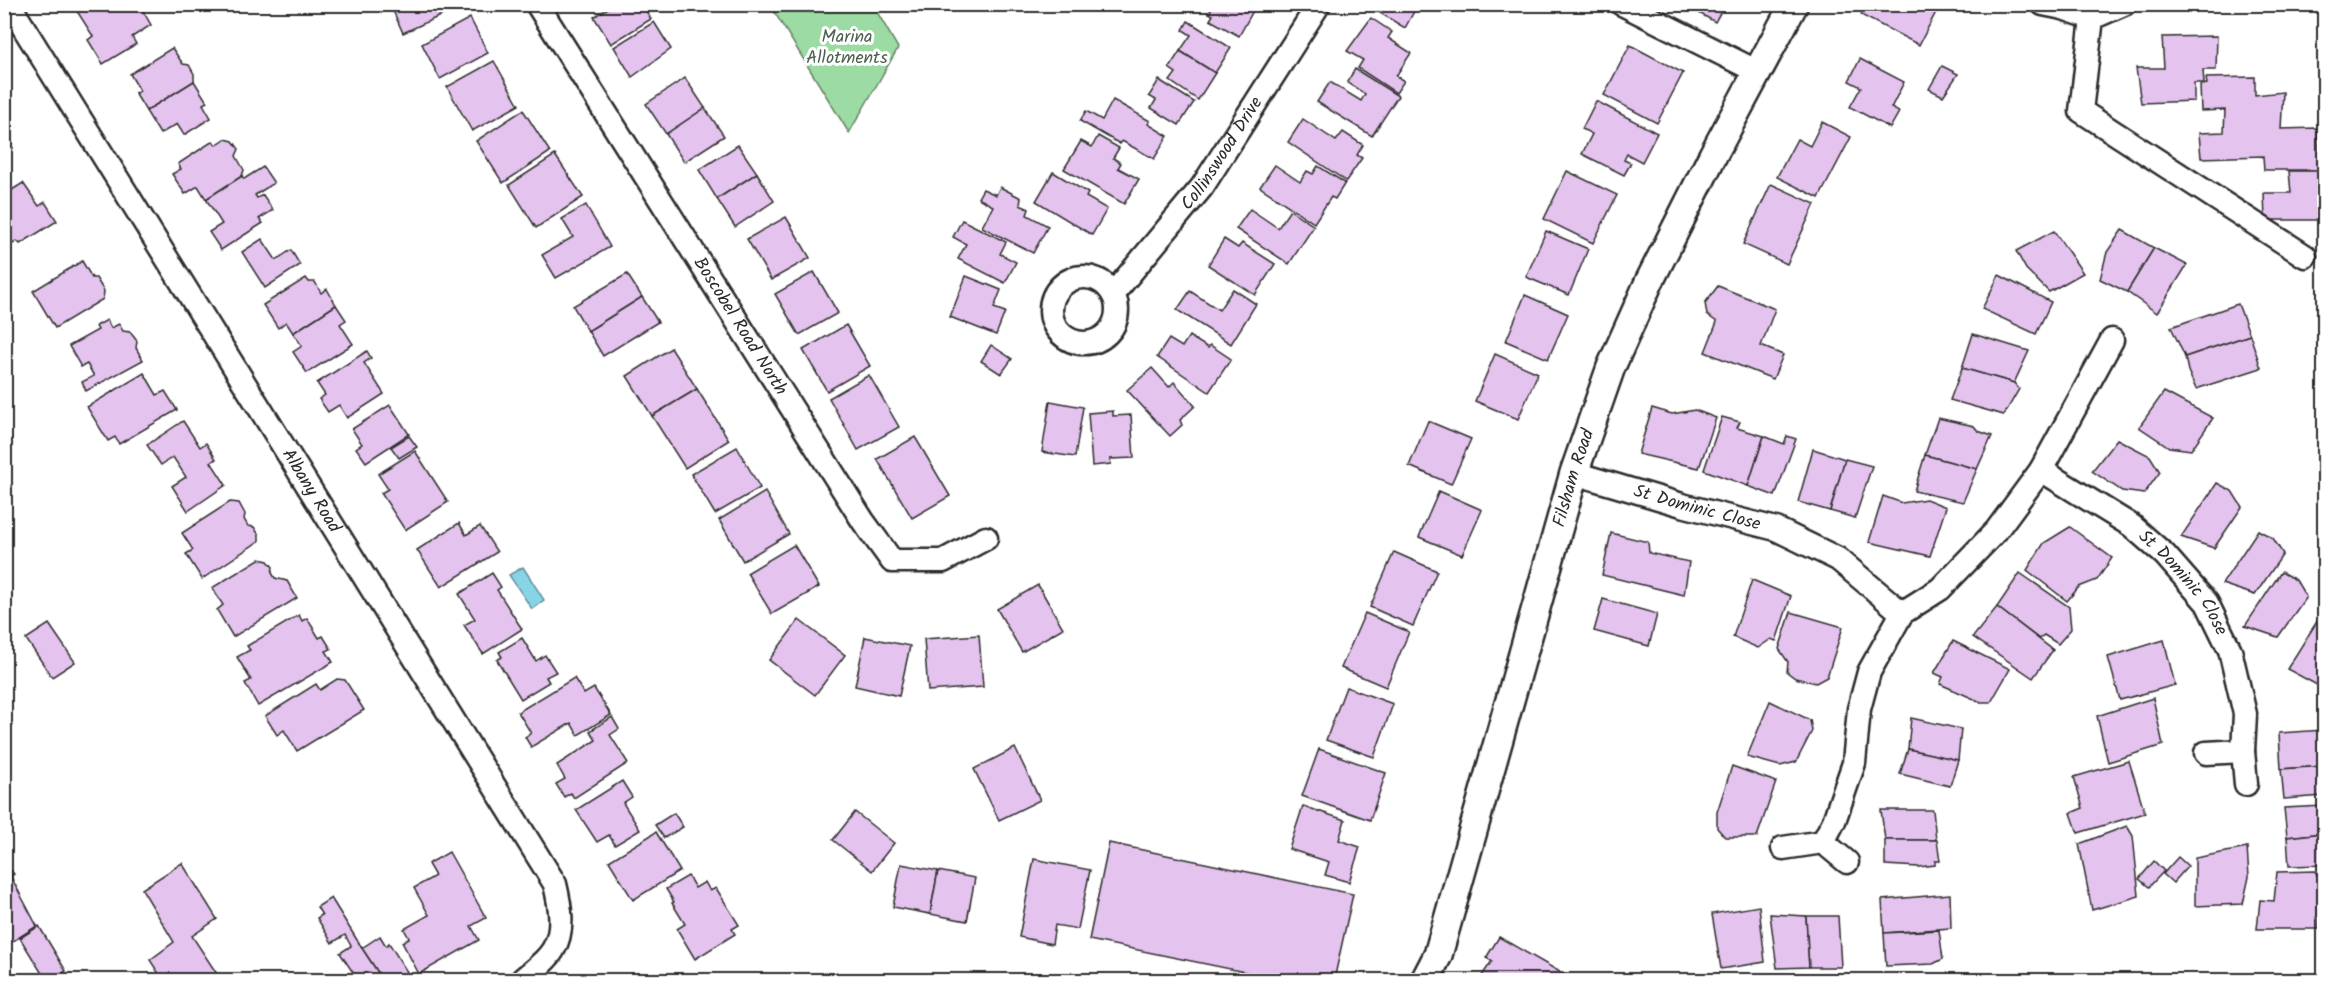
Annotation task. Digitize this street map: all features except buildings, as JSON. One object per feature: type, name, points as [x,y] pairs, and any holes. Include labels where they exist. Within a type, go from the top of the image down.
[{"type":"street","name":"Albany Road","points":[[9,4],[555,884],[561,906],[560,930],[554,949],[522,981]]},
{"type":"street","name":"Boscobel Road North","points":[[537,4],[863,520],[892,561],[943,561],[986,538]]},
{"type":"street","name":"Collinswood Drive","points":[[1113,294],[1202,187],[1319,4]]},
{"type":"street","points":[[1622,4],[1758,72]]},
{"type":"street","name":"Filsham Road","points":[[1425,981],[1438,955],[1574,473],[1611,367],[1649,282],[1794,4]]},
{"type":"street","points":[[2043,4],[2092,18],[2124,4]]},
{"type":"street","points":[[2092,18],[2081,111],[2305,256]]},
{"type":"street","points":[[1824,842],[1834,821],[1854,763],[1859,709],[1869,672],[1902,613],[1940,589],[1996,531],[2041,470],[2089,364],[2112,340]]},
{"type":"street","name":"St Dominic Close","points":[[2041,470],[2132,526],[2165,555],[2206,603],[2230,650],[2245,714],[2243,751],[2246,784]]},
{"type":"street","name":"St Dominic Close","points":[[1574,473],[1682,505],[1776,529],[1838,559],[1902,613]]},
{"type":"street","points":[[2206,753],[2243,751]]},
{"type":"street","points":[[1783,848],[1824,842],[1847,862]]},
{"type":"green space","name":"Marina Allotments","points":[[770,5],[873,5],[898,48],[849,133]]},
{"type":"water","points":[[523,567],[544,600],[532,609],[509,575]]}]
